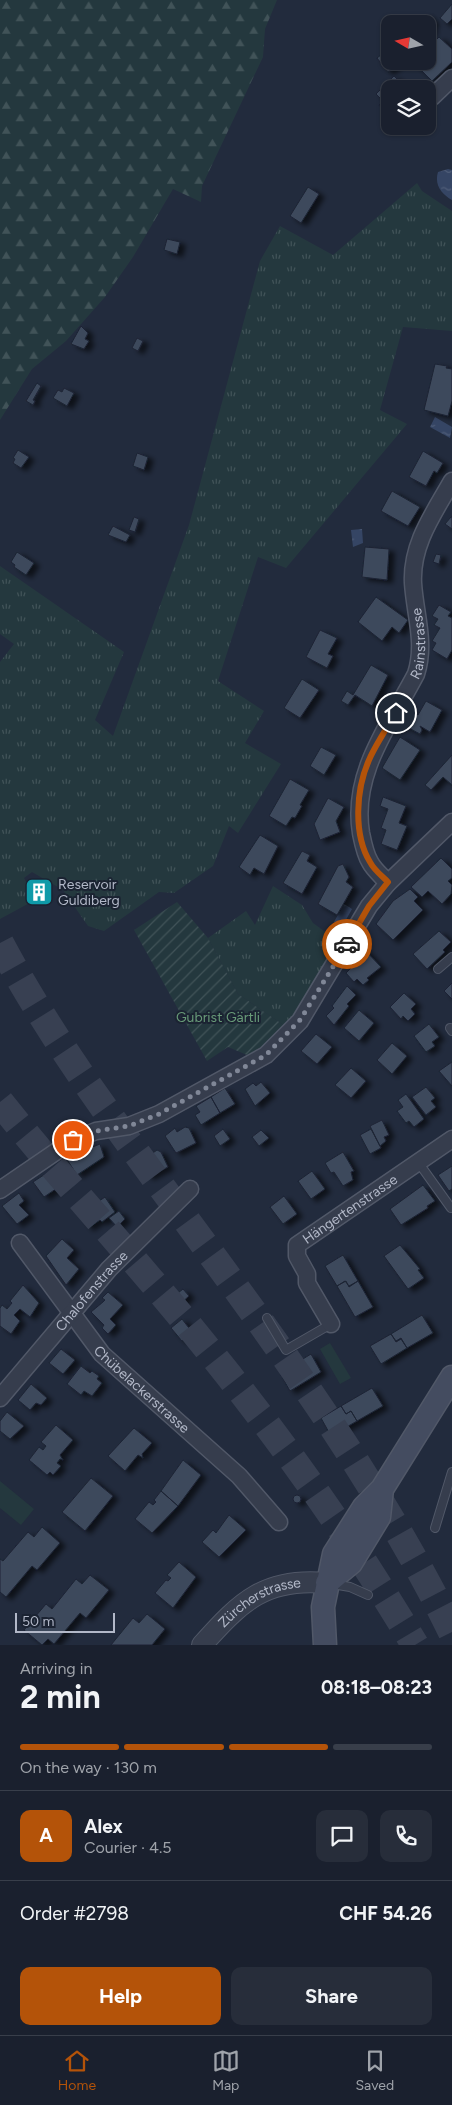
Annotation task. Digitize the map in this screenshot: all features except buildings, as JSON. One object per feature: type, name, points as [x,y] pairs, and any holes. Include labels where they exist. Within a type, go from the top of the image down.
[{"type":"main road","points":[[325,1645],[323,1607],[334,1554],[364,1508],[382,1489],[452,1377]]},
{"type":"street","points":[[436,93],[452,78]]},
{"type":"street","name":"Rainstrasse","points":[[388,882],[370,863],[366,855],[360,822],[360,795],[369,760],[416,674],[420,662],[420,637],[413,584],[415,556],[423,532],[452,481]]},
{"type":"street","points":[[0,1190],[73,1140],[96,1131],[129,1126],[159,1114],[266,1055],[300,1020],[369,906],[388,882],[452,822]]},
{"type":"street","name":"Hängertenstrasse","points":[[331,1324],[307,1283],[307,1274],[296,1256],[297,1245],[452,1139]]},
{"type":"street","name":"Chalofenstrasse","points":[[0,1398],[135,1241],[190,1189]]},
{"type":"street","name":"Chübelackerstrasse","points":[[20,1243],[102,1354],[239,1476],[279,1522]]},
{"type":"street","name":"Zürcherstrasse","points":[[202,1645],[240,1606],[275,1586],[304,1581],[328,1583]]},
{"type":"lane","points":[[438,969],[452,957]]},
{"type":"lane","points":[[418,1162],[451,1208]]},
{"type":"lane","points":[[267,1318],[286,1350],[331,1324]]},
{"type":"lane","points":[[435,1528],[452,1472]]},
{"type":"lane","points":[[328,1583],[350,1588],[368,1596]]},
{"type":"green space","points":[[0,0],[277,0],[265,29],[263,57],[202,186],[201,202],[173,189],[133,257],[105,297],[66,341],[32,369],[0,420]]},
{"type":"green space","points":[[417,183],[422,191],[452,211],[452,331],[403,327],[380,410],[407,424],[286,568],[258,557],[218,681],[264,711],[245,743],[281,764],[238,833],[229,826],[213,866],[174,893],[159,892],[104,931],[88,926],[63,890],[32,872],[24,878],[35,900],[0,919],[0,662],[14,644],[0,634],[0,566],[124,652],[95,720],[113,736],[189,525],[260,261],[280,226],[333,255]]},
{"type":"green space","points":[[273,886],[302,905],[313,923],[342,944],[288,1028],[238,994],[208,938],[246,911],[255,925]]},
{"type":"green space","name":"Gubrist Gärtli","points":[[177,902],[208,938],[238,994],[288,1028],[275,1040],[247,1055],[228,1047],[207,1061],[134,930]]},
{"type":"green space","points":[[330,1343],[351,1378],[340,1384],[320,1349]]},
{"type":"green space","points":[[0,1481],[34,1509],[21,1525],[0,1508]]},
{"type":"water","points":[[448,169],[452,170],[452,200],[442,192],[437,181],[438,172]]},
{"type":"water","points":[[435,417],[452,427],[450,438],[430,427]]},
{"type":"water","points":[[362,529],[363,543],[353,547],[351,530]]},
{"type":"water","points":[[344,904],[352,909],[342,927],[334,922]]},
{"type":"tunnel","points":[[0,943],[23,985],[74,1065],[279,1348],[341,1440],[400,1534],[452,1632]]},
{"type":"tunnel","points":[[0,1102],[231,1378],[314,1490],[366,1566],[415,1645]]},
{"type":"way so far","points":[[73,1140],[96,1131],[129,1126],[159,1114],[229,1073],[266,1055],[300,1020],[347,944]]},
{"type":"place","name":"Reservoir Guldiberg","points":[[39,892]]},
{"type":"route","points":[[347,944],[369,906],[388,882],[370,863],[366,855],[359,813],[360,795],[369,760],[396,713]]}]
